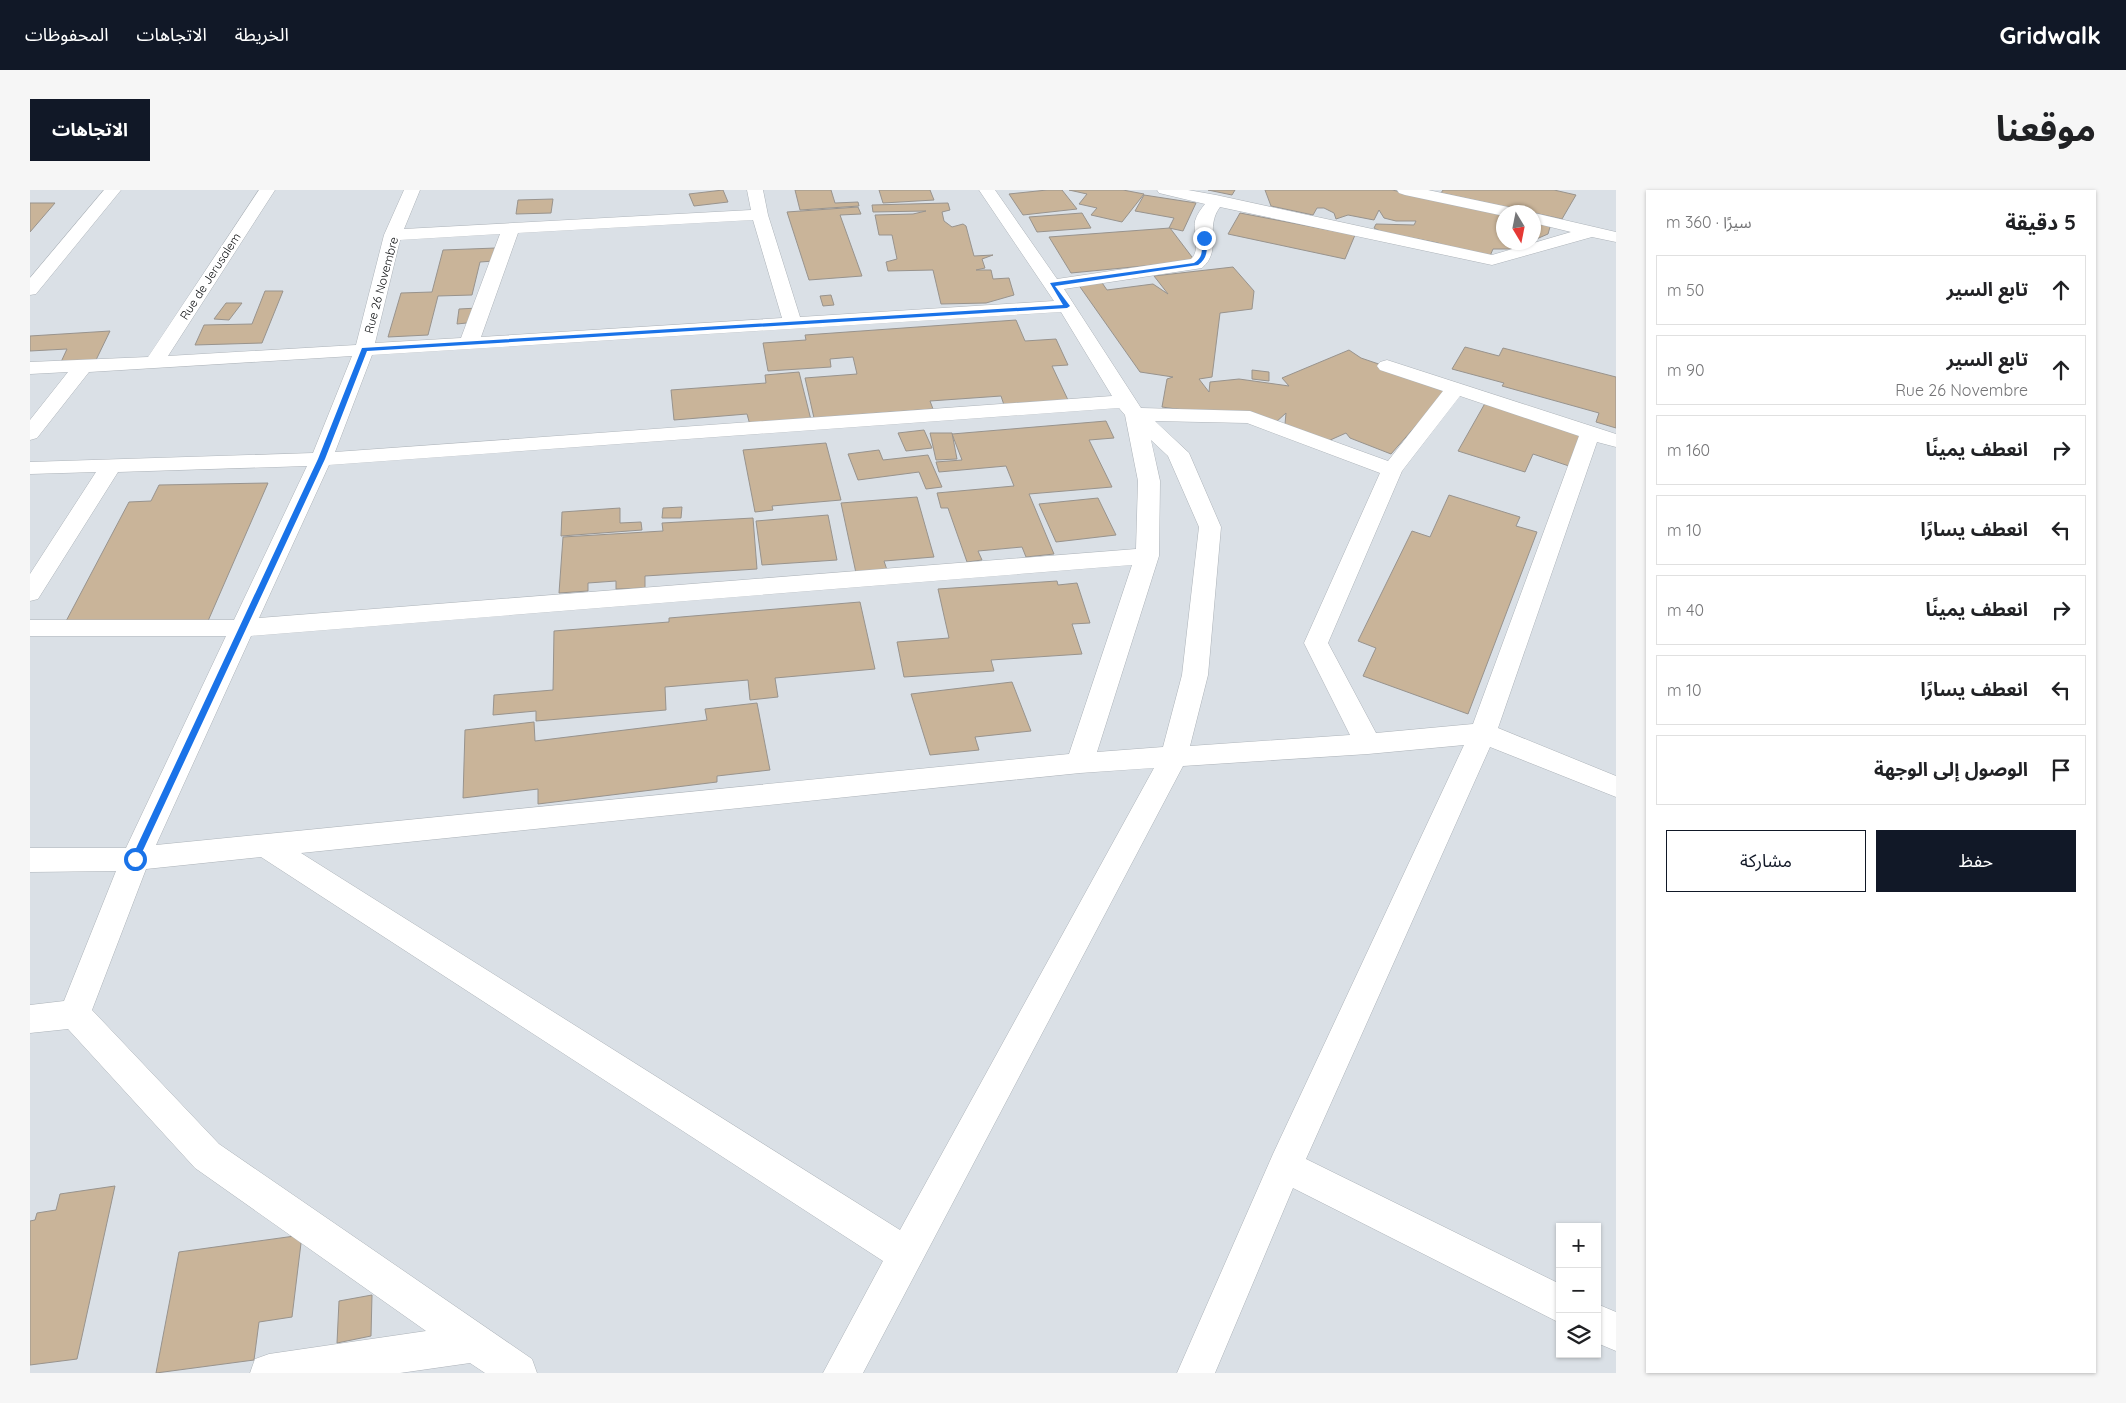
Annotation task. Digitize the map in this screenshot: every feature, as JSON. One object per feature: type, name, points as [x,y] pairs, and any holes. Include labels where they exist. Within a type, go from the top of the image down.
[{"type":"street","points":[[30,290],[113,190]]},
{"type":"street","name":"Rue de Jerusalem","points":[[154,363],[267,190]]},
{"type":"street","name":"Rue 26 Novembre","points":[[75,1014],[135,859],[322,459],[364,350],[394,236],[412,190]]},
{"type":"street","points":[[754,190],[793,324]]},
{"type":"street","points":[[842,1373],[1174,757],[1195,675],[1210,527],[1178,453],[1130,407],[1059,296],[987,190]]},
{"type":"street","points":[[1165,190],[1492,260],[1592,231]]},
{"type":"street","points":[[1239,205],[1248,190]]},
{"type":"street","points":[[1404,190],[1496,210]]},
{"type":"street","points":[[30,368],[154,363],[469,342],[793,324],[1059,296],[1196,264],[1201,261],[1205,253],[1204,219],[1216,200]]},
{"type":"street","points":[[394,236],[760,214]]},
{"type":"street","points":[[1541,220],[1616,237]]},
{"type":"street","points":[[469,342],[511,229]]},
{"type":"street","points":[[30,434],[83,366]]},
{"type":"street","points":[[1196,1373],[1285,1166],[1483,734],[1603,437],[1387,366]]},
{"type":"street","points":[[1368,744],[1316,643],[1392,470],[1456,388]]},
{"type":"street","points":[[1080,763],[1147,556],[1149,481],[1130,407]]},
{"type":"street","points":[[30,468],[322,459],[1130,407],[1250,417],[1392,470]]},
{"type":"street","points":[[30,593],[110,466]]},
{"type":"street","points":[[30,628],[244,628],[1147,556]]},
{"type":"street","points":[[30,860],[135,859],[1080,763],[1368,744],[1483,734],[1616,787]]},
{"type":"street","points":[[266,846],[906,1255]]},
{"type":"street","points":[[30,1019],[75,1014],[207,1156],[518,1373]]},
{"type":"street","points":[[1285,1166],[1556,1302]]},
{"type":"street","points":[[1601,1324],[1616,1332]]},
{"type":"street","points":[[269,1373],[474,1343]]},
{"type":"building","points":[[723,190],[728,202],[694,206],[689,194]]},
{"type":"building","points":[[795,190],[831,190],[835,203],[858,202],[859,206],[800,210]]},
{"type":"building","points":[[879,190],[930,190],[934,200],[883,203]]},
{"type":"building","points":[[1062,190],[1077,209],[1023,215],[1009,194]]},
{"type":"building","points":[[1069,190],[1123,190],[1144,194],[1122,222],[1091,215],[1097,208],[1079,204],[1087,194]]},
{"type":"building","points":[[1208,190],[1235,190],[1232,195]]},
{"type":"building","points":[[1265,190],[1392,190],[1496,211],[1496,249],[1493,249],[1490,256],[1382,232],[1374,228],[1376,224],[1414,225],[1416,221],[1396,221],[1384,218],[1379,210],[1374,220],[1348,215],[1336,219],[1334,213],[1324,208],[1317,208],[1313,215],[1271,206]]},
{"type":"building","points":[[1443,190],[1554,190],[1576,195],[1562,219],[1541,214],[1541,205],[1497,205],[1441,193]]},
{"type":"building","points":[[1144,195],[1196,203],[1183,231],[1169,228],[1174,218],[1135,211]]},
{"type":"building","points":[[553,199],[551,213],[516,214],[518,200]]},
{"type":"building","points":[[30,203],[55,203],[30,232]]},
{"type":"building","points":[[948,203],[950,210],[942,212],[944,221],[952,227],[963,224],[966,226],[974,256],[993,255],[982,259],[985,268],[976,270],[991,270],[993,279],[1009,278],[1014,295],[986,303],[941,304],[933,270],[888,271],[886,262],[897,259],[892,235],[879,235],[875,215],[913,214],[926,211],[873,212],[872,205]]},
{"type":"building","points":[[858,207],[861,214],[840,215],[862,276],[809,280],[787,212]]},
{"type":"building","points":[[1082,213],[1091,228],[1037,232],[1029,217]]},
{"type":"building","points":[[1240,213],[1355,235],[1345,259],[1228,234]]},
{"type":"building","points":[[1541,218],[1544,219],[1550,227],[1548,234],[1541,237]]},
{"type":"building","points":[[1170,228],[1195,261],[1071,273],[1049,237]]},
{"type":"building","points":[[496,248],[494,261],[480,262],[472,295],[438,296],[428,335],[388,337],[401,293],[432,292],[443,250]]},
{"type":"building","points":[[1233,267],[1254,291],[1252,309],[1220,313],[1212,377],[1199,379],[1209,392],[1210,382],[1239,379],[1289,386],[1282,378],[1349,350],[1361,358],[1449,388],[1391,454],[1350,438],[1346,433],[1328,441],[1285,424],[1286,413],[1275,423],[1162,407],[1167,379],[1173,377],[1140,372],[1073,277],[1096,274],[1107,290],[1153,284],[1168,294],[1154,276]]},
{"type":"building","points":[[265,291],[283,291],[262,343],[195,345],[204,325],[252,324]]},
{"type":"building","points":[[831,295],[834,305],[823,306],[820,296]]},
{"type":"building","points":[[226,303],[242,303],[229,320],[214,319]]},
{"type":"building","points":[[478,308],[476,322],[457,324],[459,309]]},
{"type":"building","points":[[1016,320],[1025,341],[1056,339],[1068,365],[1052,366],[1068,400],[1004,405],[1001,396],[930,401],[933,409],[814,418],[805,378],[857,374],[853,357],[830,359],[831,367],[768,371],[763,343],[806,340],[805,335]]},
{"type":"building","points":[[110,331],[96,360],[61,362],[67,349],[30,351],[30,336]]},
{"type":"building","points":[[1465,347],[1499,356],[1503,348],[1616,377],[1616,428],[1596,422],[1599,413],[1502,386],[1504,383],[1452,369]]},
{"type":"building","points":[[1252,370],[1269,372],[1269,381],[1252,379]]},
{"type":"building","points":[[799,372],[811,420],[750,425],[747,414],[674,420],[671,390],[766,383],[765,375]]},
{"type":"building","points":[[1488,398],[1590,427],[1572,467],[1533,454],[1525,472],[1458,451]]},
{"type":"building","points":[[1106,421],[1114,438],[1089,440],[1112,487],[1029,494],[1054,554],[1026,557],[1022,547],[978,551],[982,560],[967,562],[948,508],[941,508],[937,493],[1014,486],[1006,466],[939,472],[936,462],[962,460],[952,434]]},
{"type":"building","points":[[924,430],[932,448],[906,451],[898,433]]},
{"type":"building","points":[[930,433],[952,433],[957,459],[936,460]]},
{"type":"building","points":[[826,443],[841,500],[772,506],[773,510],[755,512],[743,450]]},
{"type":"building","points":[[879,450],[883,460],[928,455],[942,487],[926,489],[919,472],[858,480],[848,454]]},
{"type":"building","points":[[268,483],[208,621],[64,625],[129,502],[151,501],[159,485]]},
{"type":"building","points":[[1449,495],[1520,517],[1516,526],[1537,532],[1468,714],[1363,676],[1376,648],[1358,641],[1412,531],[1430,537]]},
{"type":"building","points":[[917,497],[934,557],[884,561],[887,570],[856,573],[841,503]]},
{"type":"building","points":[[1098,498],[1116,535],[1056,542],[1039,504]]},
{"type":"building","points":[[682,507],[681,518],[662,518],[663,508]]},
{"type":"building","points":[[620,508],[620,523],[641,522],[642,530],[561,536],[562,512]]},
{"type":"building","points":[[828,515],[837,560],[762,565],[756,521]]},
{"type":"building","points":[[753,518],[757,569],[645,576],[645,588],[616,589],[616,581],[588,583],[588,591],[559,593],[563,537],[663,531],[662,523]]},
{"type":"building","points":[[1057,581],[1058,585],[1077,583],[1090,623],[1072,624],[1082,654],[991,660],[994,671],[904,677],[897,642],[949,638],[938,589]]},
{"type":"building","points":[[860,602],[875,669],[775,678],[778,697],[750,700],[748,680],[665,687],[666,710],[536,721],[536,711],[493,715],[494,695],[553,690],[554,631],[669,622],[669,618]]},
{"type":"building","points":[[1012,682],[1031,731],[975,737],[979,750],[930,755],[911,694]]},
{"type":"building","points":[[757,703],[770,770],[717,776],[717,782],[538,804],[538,789],[463,798],[465,730],[534,722],[535,741],[707,720],[705,709]]},
{"type":"building","points":[[115,1186],[77,1359],[30,1365],[30,1221],[35,1220],[37,1213],[56,1210],[60,1194]]},
{"type":"building","points":[[302,1235],[292,1317],[259,1322],[254,1360],[156,1373],[179,1252]]},
{"type":"building","points":[[372,1295],[371,1336],[337,1343],[339,1301]]},
{"type":"route","points":[[135,859],[322,459],[364,350],[1067,306],[1052,285],[1196,264],[1201,261],[1205,253],[1204,238]]}]
